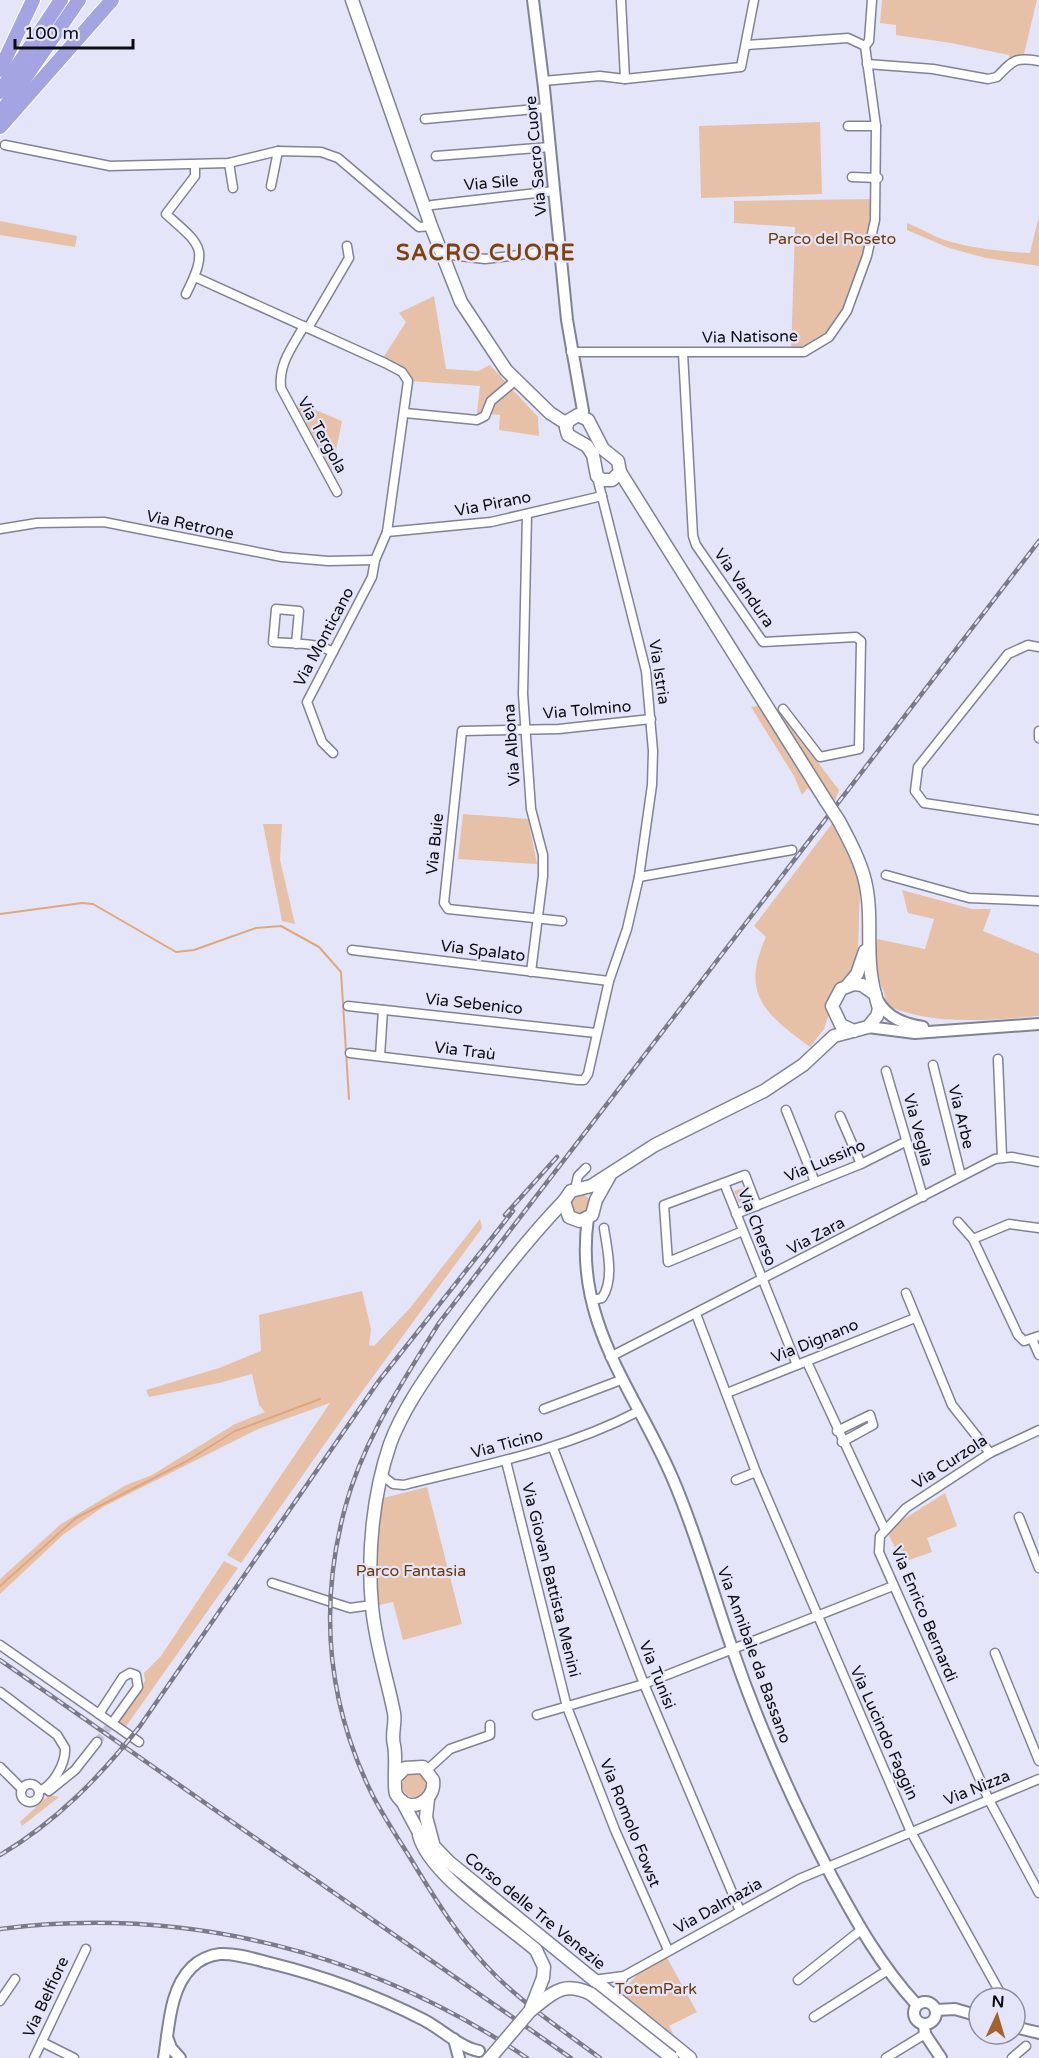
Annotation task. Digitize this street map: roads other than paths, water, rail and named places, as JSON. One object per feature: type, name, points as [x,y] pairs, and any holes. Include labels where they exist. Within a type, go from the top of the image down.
[{"type":"highway","points":[[0,70],[33,0]]},
{"type":"highway","points":[[0,92],[61,0]]},
{"type":"highway","points":[[0,114],[79,0]]},
{"type":"highway","points":[[0,127],[112,0]]},
{"type":"main road","points":[[352,0],[431,226],[461,302],[490,349],[516,380],[550,413],[567,424]]},
{"type":"main road","points":[[564,1201],[568,1193],[610,1175],[655,1145],[778,1083],[803,1065],[834,1036],[868,1027],[877,1016],[876,998],[869,973],[867,941],[869,912],[865,882],[854,850],[839,821],[620,472],[618,461],[609,455],[590,428],[588,420],[581,416],[574,416],[567,424],[568,435],[587,446],[595,463],[597,476],[602,480],[612,480],[620,472]]},
{"type":"main road","points":[[578,440],[587,436],[590,428]]},
{"type":"main road","points":[[595,463],[601,457],[609,455]]},
{"type":"main road","points":[[817,1050],[833,1013],[837,994],[857,974],[867,941]]},
{"type":"main road","points":[[847,986],[862,985],[876,998]]},
{"type":"main road","points":[[833,1013],[841,1025],[854,1031]]},
{"type":"main road","name":"Via Annibale da Bassano","points":[[588,1218],[595,1210],[596,1200],[610,1175]]},
{"type":"main road","points":[[580,1189],[596,1200]]},
{"type":"main road","name":"Via Annibale da Bassano","points":[[564,1201],[572,1218]]},
{"type":"main road","name":"Corso delle Tre Venezie","points":[[564,1201],[465,1321],[422,1382],[390,1444],[372,1543],[372,1605],[393,1712],[395,1789],[417,1828],[449,1862],[690,2058]]},
{"type":"main road","points":[[543,1225],[559,1218],[588,1218]]},
{"type":"main road","points":[[395,1748],[422,1768],[434,1785],[426,1817],[435,1847]]},
{"type":"main road","points":[[396,1777],[405,1768],[422,1768]]},
{"type":"main road","points":[[401,1800],[412,1805],[429,1799]]},
{"type":"main road","points":[[417,1828],[428,1855],[443,1873],[525,1940],[541,1957],[543,1978],[530,2011]]},
{"type":"main road","points":[[485,2055],[530,2011],[556,1990],[579,1989],[591,1994],[672,2058]]},
{"type":"street","name":"Via Sacro Cuore","points":[[532,0],[546,108],[571,352],[583,411],[581,416]]},
{"type":"street","points":[[621,0],[625,79]]},
{"type":"street","points":[[543,81],[600,76],[625,79],[741,68],[754,0]]},
{"type":"street","name":"Via Natisone","points":[[571,352],[792,353],[804,351],[829,338],[847,311],[867,256],[875,220],[878,177],[876,126],[865,46],[869,41],[872,0]]},
{"type":"street","points":[[747,45],[848,39],[865,46]]},
{"type":"street","points":[[867,64],[933,69],[988,79],[998,77],[1011,61],[1020,59],[1039,61]]},
{"type":"street","points":[[425,119],[546,108]]},
{"type":"street","points":[[848,126],[876,126]]},
{"type":"street","points":[[4,145],[110,166],[229,163],[278,151],[321,152],[338,158],[419,227],[431,226]]},
{"type":"street","points":[[436,156],[550,147]]},
{"type":"street","points":[[271,186],[278,151]]},
{"type":"street","points":[[229,163],[233,188]]},
{"type":"street","points":[[186,294],[195,276],[200,257],[199,246],[196,240],[166,214],[195,176],[195,165]]},
{"type":"street","points":[[852,177],[878,177]]},
{"type":"street","name":"Via Sile","points":[[432,205],[554,191]]},
{"type":"street","name":"Via Tergola","points":[[337,492],[281,388],[281,369],[349,258],[346,246]]},
{"type":"street","points":[[451,255],[485,259],[560,250]]},
{"type":"street","points":[[195,276],[402,372],[408,381],[387,532]]},
{"type":"street","name":"Via Vandura","points":[[683,353],[693,536],[696,545],[764,642],[856,637],[861,641],[860,749],[820,757],[783,709]]},
{"type":"street","points":[[405,413],[477,420],[485,416],[492,401],[516,380]]},
{"type":"street","name":"Via Istria","points":[[578,1080],[584,1080],[588,1074],[609,981],[627,929],[639,877],[652,785],[651,719],[642,652],[597,476]]},
{"type":"street","name":"Via Pirano","points":[[387,532],[455,527],[527,514],[602,496]]},
{"type":"street","name":"Via Albona","points":[[527,514],[522,660],[525,729],[531,809],[543,855],[543,876],[531,972]]},
{"type":"street","name":"Via Retrone","points":[[0,529],[37,523],[104,522],[282,557],[328,561],[375,560]]},
{"type":"street","name":"Via Monticano","points":[[333,753],[322,742],[307,702],[372,578],[375,560],[387,532]]},
{"type":"street","points":[[296,644],[299,611],[276,609],[273,642],[324,647],[333,652]]},
{"type":"street","points":[[1039,647],[1028,645],[1008,654],[918,767],[915,791],[924,803],[1039,820]]},
{"type":"street","name":"Via Tolmino","points":[[525,729],[559,729],[651,719]]},
{"type":"street","name":"Via Buie","points":[[525,729],[462,731],[444,903],[448,909],[562,921]]},
{"type":"street","points":[[1039,731],[1039,738]]},
{"type":"street","points":[[639,877],[792,850]]},
{"type":"street","points":[[886,875],[969,898],[1039,902]]},
{"type":"street","name":"Via Spalato","points":[[352,950],[609,981]]},
{"type":"street","points":[[876,998],[884,1011],[896,1020],[950,1032]]},
{"type":"street","name":"Via Sebenico","points":[[348,1006],[596,1032]]},
{"type":"street","points":[[380,1056],[383,1010]]},
{"type":"street","points":[[868,1027],[915,1033],[1037,1025]]},
{"type":"street","name":"Via Traù","points":[[350,1053],[578,1080]]},
{"type":"street","points":[[998,1059],[1002,1157],[1039,1162]]},
{"type":"street","name":"Via Arbe","points":[[933,1065],[961,1176]]},
{"type":"street","name":"Via Veglia","points":[[886,1071],[923,1197]]},
{"type":"street","points":[[786,1110],[815,1182]]},
{"type":"street","points":[[840,1116],[861,1164]]},
{"type":"street","name":"Via Lussino","points":[[736,1214],[861,1164],[905,1142]]},
{"type":"street","name":"Via Zara","points":[[610,1357],[1002,1157]]},
{"type":"street","points":[[580,1189],[578,1176],[586,1168]]},
{"type":"street","points":[[743,1231],[668,1262],[664,1205],[745,1175],[757,1206]]},
{"type":"street","name":"Via Cherso","points":[[724,1183],[761,1281]]},
{"type":"street","name":"Via Annibale da Bassano","points":[[572,1218],[584,1246],[592,1300],[610,1357],[672,1476],[732,1649],[775,1760],[861,1930],[888,1970],[917,2005],[914,2012],[915,2019],[925,2029],[941,2058]]},
{"type":"street","name":"Via Annibale da Bassano","points":[[584,1246],[588,1218]]},
{"type":"street","points":[[958,1222],[973,1239],[1018,1335],[1024,1341],[1036,1337],[1039,1355]]},
{"type":"street","points":[[973,1239],[1009,1224],[1039,1228]]},
{"type":"street","points":[[592,1300],[602,1298],[607,1290],[608,1261],[604,1228]]},
{"type":"street","points":[[761,1281],[797,1365]]},
{"type":"street","points":[[906,1293],[952,1405],[990,1453]]},
{"type":"street","name":"Via Lucindo Faggin","points":[[696,1314],[756,1472],[911,1832],[996,1986]]},
{"type":"street","name":"Via Dignano","points":[[727,1393],[915,1318]]},
{"type":"street","name":"Via Enrico Bernardi","points":[[807,1362],[842,1442],[885,1530],[879,1536],[879,1552],[893,1586],[989,1800],[1039,1893]]},
{"type":"street","points":[[544,1409],[621,1380]]},
{"type":"street","name":"Via Ticino","points":[[383,1476],[393,1484],[404,1485],[506,1461],[553,1448],[637,1412]]},
{"type":"street","points":[[837,1431],[870,1415],[873,1425],[842,1442]]},
{"type":"street","name":"Via Curzola","points":[[885,1530],[906,1508],[990,1453],[1039,1430]]},
{"type":"street","name":"Via Tunisi","points":[[553,1448],[644,1684],[740,1911]]},
{"type":"street","name":"Via Giovan Battista Menini","points":[[506,1461],[567,1707]]},
{"type":"street","points":[[736,1480],[756,1472]]},
{"type":"street","points":[[1019,1517],[1039,1568]]},
{"type":"street","points":[[272,1583],[350,1608],[372,1605]]},
{"type":"street","points":[[537,1715],[644,1684],[893,1586]]},
{"type":"street","points":[[0,1645],[139,1742]]},
{"type":"street","points":[[996,1653],[1039,1761]]},
{"type":"street","points":[[99,1714],[123,1677],[133,1674],[139,1679],[138,1687],[115,1719]]},
{"type":"street","points":[[0,1692],[62,1741],[65,1755],[45,1790],[38,1798],[30,1802],[22,1797],[22,1789],[0,1767]]},
{"type":"street","name":"Via Romolo Fowst","points":[[567,1707],[615,1830],[668,1950]]},
{"type":"street","points":[[422,1768],[450,1749],[490,1735],[490,1725]]},
{"type":"street","points":[[45,1790],[75,1770],[97,1742]]},
{"type":"street","name":"Via Nizza","points":[[827,1866],[1039,1779]]},
{"type":"street","points":[[22,1789],[31,1784],[45,1790]]},
{"type":"street","name":"Via Dalmazia","points":[[592,1980],[624,1976],[668,1950],[827,1866]]},
{"type":"street","points":[[798,1980],[861,1930]]},
{"type":"street","name":"Via Belfiore","points":[[34,2058],[86,1949]]},
{"type":"street","points":[[164,2058],[177,1990],[186,1974],[202,1960],[223,1954],[275,1964],[344,1985],[408,2012],[466,2048],[485,2055]]},
{"type":"street","points":[[814,2017],[888,1970]]},
{"type":"street","points":[[614,1998],[624,1976]]},
{"type":"street","points":[[0,2001],[15,1979]]},
{"type":"street","points":[[886,2058],[936,2019],[936,2010],[928,2002],[917,2005]]},
{"type":"street","points":[[936,2010],[955,2009],[967,2012]]},
{"type":"street","points":[[167,2033],[171,2048],[180,2058]]},
{"type":"street","points":[[454,2039],[461,2058],[489,2053],[496,2058]]},
{"type":"street","points":[[42,2042],[74,2058]]},
{"type":"street","points":[[1012,2058],[1026,2046]]},
{"type":"waterway","points":[[0,914],[82,903],[93,904],[176,952],[194,950],[256,928],[281,926],[319,947],[341,972],[349,1099]]},
{"type":"waterway","points":[[0,1586],[76,1518],[187,1461],[235,1431],[320,1399]]},
{"type":"tunnel","points":[[97,1742],[115,1719]]},
{"type":"railway","points":[[600,2058],[521,1999],[484,1964],[449,1920],[370,1790],[344,1722],[336,1687],[332,1652],[330,1616],[332,1580],[345,1508],[373,1435],[439,1323],[1039,541]]},
{"type":"railway","points":[[505,1215],[557,1157]]},
{"type":"railway","points":[[0,1855],[40,1828],[76,1797],[93,1781],[140,1726],[378,1382],[513,1211]]},
{"type":"railway","points":[[0,1660],[571,2058]]},
{"type":"railway","points":[[0,1929],[70,1923],[139,1924],[208,1932],[275,1945],[341,1965],[405,1990],[467,2021],[527,2058]]},
{"type":"district","name":"SACRO CUORE","points":[[486,253]]},
{"type":"park label","name":"Parco del Roseto","points":[[832,239]]},
{"type":"park label","name":"Parco Fantasia","points":[[411,1571]]},
{"type":"park label","name":"TotemPark","points":[[656,1989]]}]
